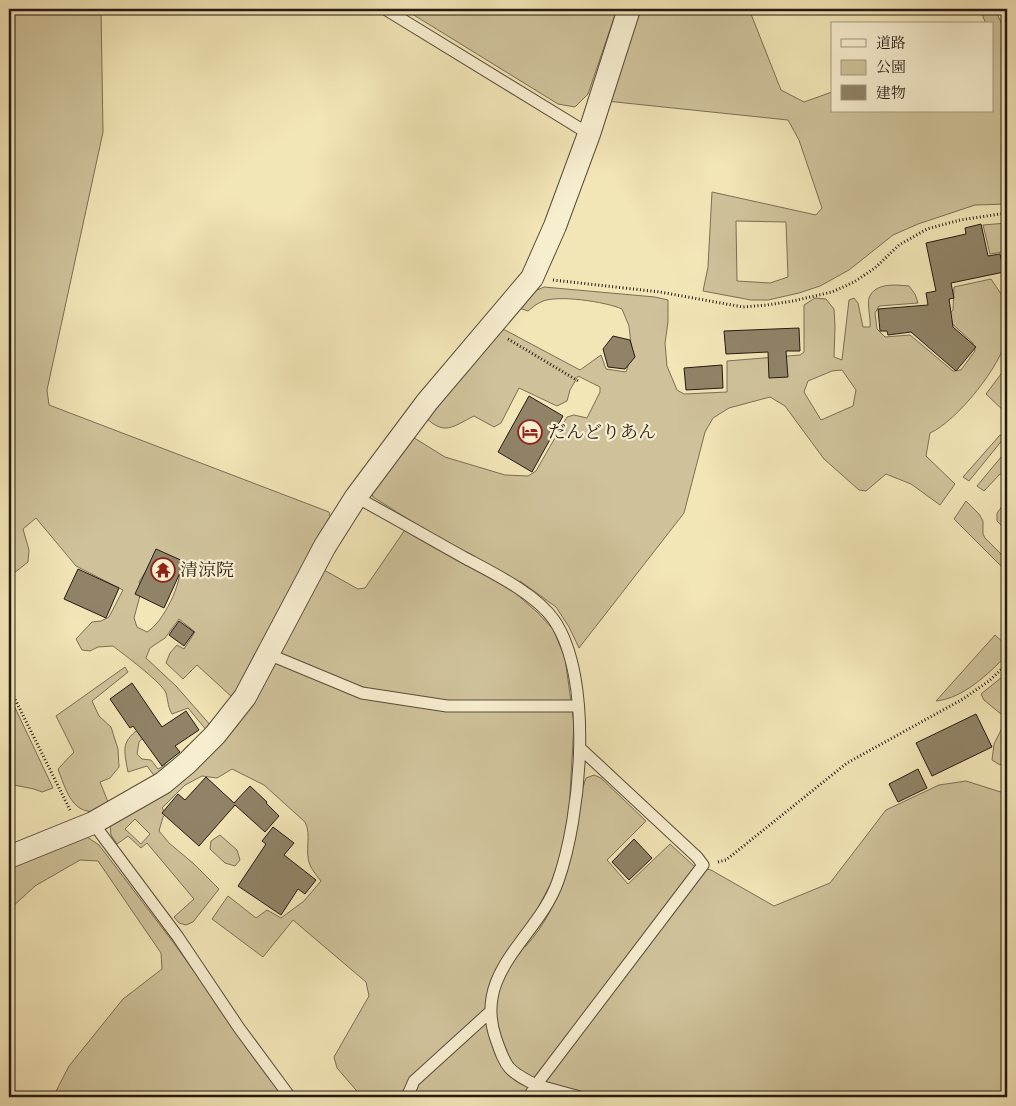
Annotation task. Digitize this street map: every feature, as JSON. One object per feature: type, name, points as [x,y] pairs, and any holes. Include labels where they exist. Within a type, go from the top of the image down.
[{"type":"street","points":[[9,857],[86,826],[163,783],[187,763],[215,735],[245,697],[324,546],[356,497],[427,402],[532,278],[555,226],[589,134],[629,9]]},
{"type":"lane","points":[[385,9],[589,134]]},
{"type":"lane","points":[[356,497],[510,583],[542,606],[554,619],[564,637],[571,657],[578,706],[581,749],[575,805],[558,882],[539,917],[498,974],[490,999],[492,1028],[503,1059],[514,1074],[536,1085],[580,1097]]},
{"type":"lane","points":[[268,654],[362,693],[447,706],[578,706]]},
{"type":"lane","points":[[529,1097],[536,1085],[702,865],[697,857],[581,749]]},
{"type":"lane","points":[[86,826],[178,937],[239,1028],[290,1097]]},
{"type":"lane","points":[[407,1097],[414,1081],[491,1011]]},
{"type":"path","points":[[532,278],[660,292],[743,307],[767,306],[832,292],[854,282],[875,268],[899,245],[926,228],[960,220],[1007,213]]},
{"type":"path","points":[[490,329],[580,382]]},
{"type":"path","points":[[702,865],[726,860],[847,763],[963,699],[989,682],[1007,664]]},
{"type":"path","points":[[9,686],[86,826]]},
{"type":"green space","points":[[9,9],[101,9],[103,132],[47,390],[49,405],[329,512],[332,522],[233,698],[197,665],[183,679],[166,663],[170,653],[177,645],[184,649],[195,632],[179,619],[165,638],[150,648],[146,658],[176,686],[212,727],[208,732],[188,708],[172,714],[166,693],[161,686],[113,646],[98,647],[90,651],[82,650],[76,639],[92,622],[101,621],[109,617],[123,590],[76,566],[36,518],[23,529],[29,550],[28,562],[9,577]],"holes":[[[157,553],[180,564],[175,591],[159,620],[147,632],[137,627],[134,618],[142,588],[139,582]]]},
{"type":"green space","points":[[404,9],[617,9],[588,94],[575,107],[558,104]]},
{"type":"green space","points":[[635,9],[749,9],[781,90],[804,102],[831,92],[831,112],[994,112],[994,22],[985,22],[980,9],[995,9],[1007,36],[1007,204],[975,205],[918,224],[893,235],[849,270],[820,286],[799,293],[768,300],[751,300],[703,291],[708,267],[712,192],[816,215],[822,208],[799,140],[788,120],[606,101]],"holes":[[[736,221],[786,222],[788,277],[770,283],[737,281]]]},
{"type":"green space","points":[[1007,223],[1006,271],[1003,252],[990,254],[983,225]]},
{"type":"green space","points":[[991,279],[1006,305],[1008,329],[997,362],[977,391],[953,417],[930,433],[926,456],[955,484],[940,505],[911,484],[886,474],[866,491],[859,490],[824,459],[785,406],[770,397],[729,408],[713,418],[705,432],[684,513],[579,648],[569,627],[556,607],[520,581],[513,591],[553,629],[565,658],[574,724],[569,812],[564,846],[554,878],[521,934],[525,947],[539,930],[550,912],[559,892],[572,851],[583,787],[586,778],[594,775],[601,778],[646,821],[607,860],[628,884],[670,844],[695,867],[711,870],[774,906],[830,883],[886,810],[939,785],[966,781],[1007,794],[1007,1097],[362,1097],[337,1068],[334,1057],[369,996],[366,982],[293,920],[263,957],[212,919],[228,896],[256,918],[267,910],[281,918],[304,901],[321,881],[308,860],[308,832],[305,822],[264,785],[232,769],[217,778],[202,776],[185,785],[162,808],[166,814],[163,817],[159,831],[169,843],[219,889],[193,922],[186,925],[179,923],[174,917],[194,899],[147,843],[141,848],[128,836],[117,844],[111,835],[110,824],[173,787],[324,570],[358,589],[365,588],[411,521],[373,497],[371,492],[411,436],[445,457],[505,475],[528,476],[536,471],[567,417],[574,415],[587,418],[600,392],[600,387],[578,376],[570,390],[567,401],[557,406],[519,388],[501,423],[494,427],[474,416],[449,428],[443,428],[425,417],[499,329],[505,330],[580,370],[601,355],[606,369],[626,372],[632,354],[629,326],[622,309],[594,302],[569,299],[541,302],[528,311],[519,308],[535,291],[544,287],[655,297],[668,300],[668,322],[665,343],[667,366],[677,390],[684,394],[727,392],[727,361],[800,355],[804,352],[804,305],[815,298],[826,299],[834,309],[834,357],[842,360],[849,300],[854,298],[858,303],[863,327],[870,327],[869,298],[876,289],[886,286],[909,286],[915,294],[918,303],[879,306],[875,313],[877,329],[885,337],[910,335],[953,371],[961,370],[975,351],[973,343],[946,318],[953,310],[954,287]],"holes":[[[842,370],[856,390],[853,406],[821,420],[804,392],[808,381],[832,371]],[[135,819],[150,834],[141,844],[125,829]]]},
{"type":"green space","points":[[1007,366],[1007,414],[986,394]]},
{"type":"green space","points":[[1000,435],[1004,438],[969,481],[963,477]]},
{"type":"green space","points":[[1006,451],[1007,475],[1000,474],[984,491],[977,486]]},
{"type":"green space","points":[[1007,500],[1007,531],[997,521],[997,513]]},
{"type":"green space","points":[[966,501],[983,521],[983,534],[985,538],[1007,560],[1007,572],[954,519]]},
{"type":"green space","points":[[995,635],[1007,646],[1007,655],[984,677],[966,690],[946,699],[936,701]]},
{"type":"green space","points":[[125,667],[128,672],[92,701],[99,716],[111,727],[118,749],[119,767],[110,778],[100,782],[110,807],[98,811],[81,809],[70,797],[58,769],[74,752],[56,716]]},
{"type":"green space","points":[[1007,673],[1007,759],[1000,765],[992,760],[994,744],[1003,726],[1002,715],[984,700],[981,694]]},
{"type":"green space","points":[[9,695],[53,788],[42,792],[9,784]]},
{"type":"green space","points":[[146,722],[154,727],[139,742],[137,754],[142,759],[151,760],[158,769],[175,760],[188,745],[193,751],[156,778],[147,766],[128,772],[126,762],[126,743]]},
{"type":"green space","points":[[220,835],[237,850],[240,860],[235,866],[225,863],[210,849],[211,841]]},
{"type":"green space","points":[[87,837],[99,845],[173,942],[284,1097],[53,1097],[69,1066],[123,999],[162,969],[161,953],[98,861],[80,860],[35,886],[9,910],[9,868]]},
{"type":"building","points":[[981,224],[988,256],[1000,254],[1004,272],[951,283],[954,298],[949,299],[953,327],[976,347],[956,371],[911,332],[888,335],[887,331],[880,331],[878,309],[928,305],[926,293],[936,291],[926,243],[966,234],[965,228]]},
{"type":"building","points":[[799,328],[800,351],[786,351],[788,377],[769,378],[768,352],[726,354],[724,331]]},
{"type":"building","points":[[613,336],[630,340],[635,357],[625,369],[608,367],[603,349]]},
{"type":"building","points":[[722,365],[723,388],[686,390],[684,368]]},
{"type":"building","points":[[529,396],[563,416],[532,472],[498,452]]},
{"type":"building","name":"清涼院","points":[[156,549],[185,562],[164,608],[135,594]]},
{"type":"building","points":[[78,569],[119,588],[106,618],[64,599]]},
{"type":"building","points":[[179,621],[194,632],[184,646],[169,635]]},
{"type":"building","points":[[132,683],[162,727],[186,711],[199,730],[175,746],[180,752],[162,766],[133,726],[130,728],[110,699]]},
{"type":"building","points":[[976,714],[992,747],[932,776],[916,743]]},
{"type":"building","points":[[918,769],[927,788],[898,802],[889,784]]},
{"type":"building","points":[[206,777],[234,803],[250,786],[279,816],[265,832],[235,805],[199,846],[162,813],[178,794],[185,800]]},
{"type":"building","points":[[273,827],[294,843],[284,855],[316,880],[305,894],[298,889],[281,915],[238,886],[266,844],[262,841]]},
{"type":"building","points":[[634,839],[652,858],[629,880],[612,862]]},
{"type":"place","name":"だんどりあん","points":[[530,432]]},
{"type":"place","name":"清涼院","points":[[163,570]]}]
